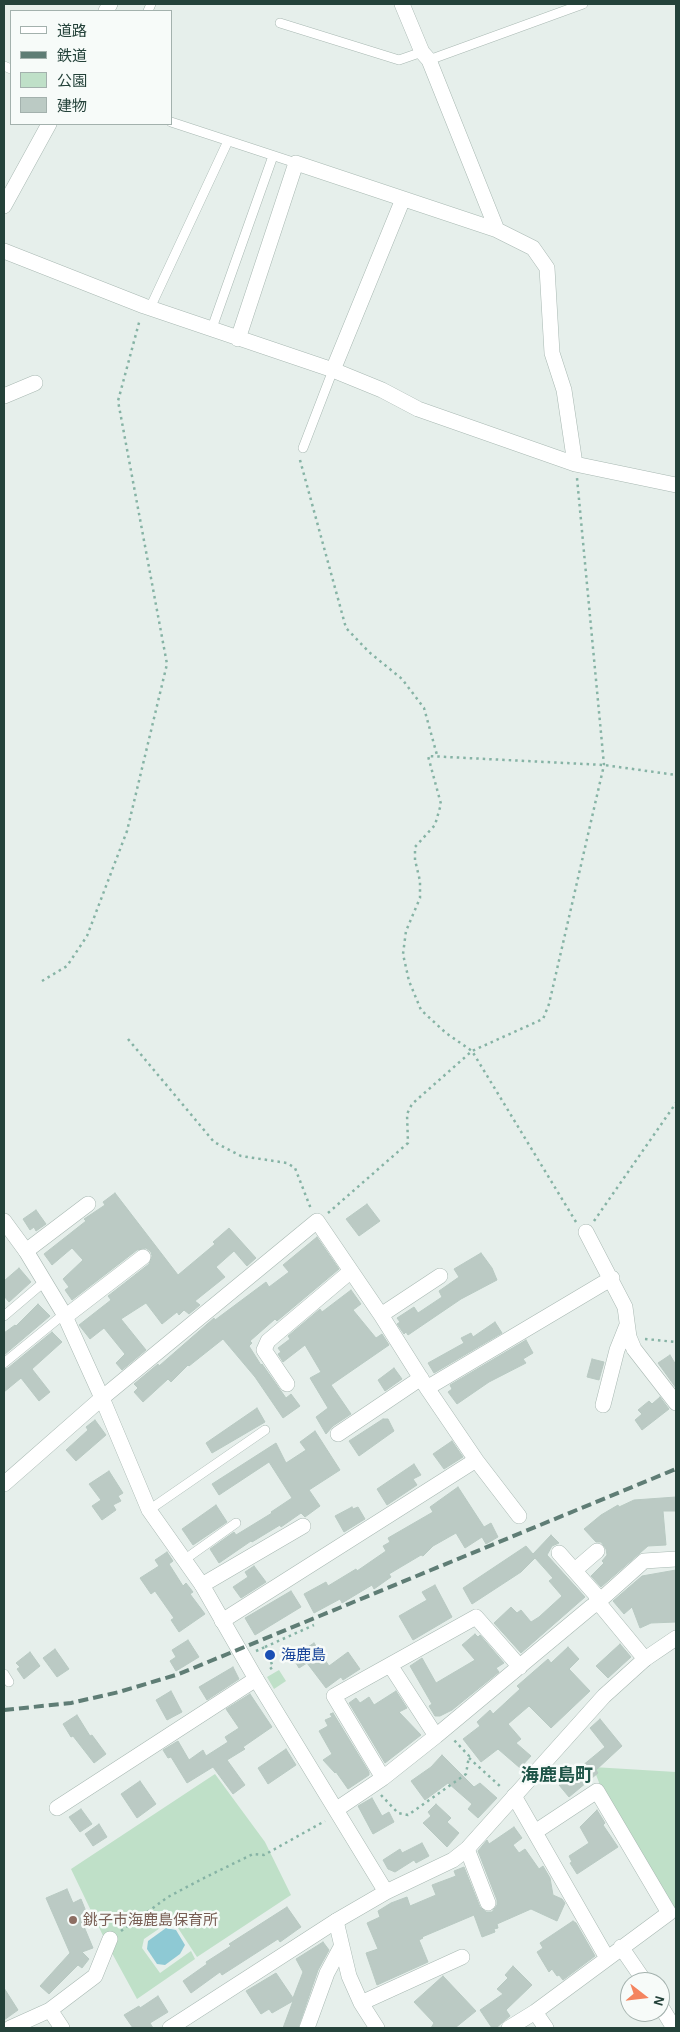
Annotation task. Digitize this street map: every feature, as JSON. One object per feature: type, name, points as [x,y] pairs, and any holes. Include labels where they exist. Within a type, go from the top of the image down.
[{"type":"street","points":[[402,4],[426,56],[496,230]]},
{"type":"street","points":[[4,206],[48,125]]},
{"type":"street","points":[[238,339],[296,164],[496,230],[533,248],[547,268],[552,352],[564,390],[575,464]]},
{"type":"street","points":[[333,370],[403,199]]},
{"type":"street","points":[[4,251],[147,307],[333,370],[382,390],[418,409],[575,464],[676,485]]},
{"type":"street","points":[[4,396],[35,382]]},
{"type":"street","points":[[26,1252],[88,1204]]},
{"type":"street","points":[[4,1221],[26,1252],[64,1316],[102,1398],[149,1510],[202,1585],[222,1620],[261,1676],[386,1892]]},
{"type":"street","points":[[4,1484],[102,1398],[317,1222],[382,1315],[424,1383],[476,1460],[519,1516]]},
{"type":"street","points":[[586,1232],[612,1278],[625,1307],[628,1330],[634,1349],[676,1404]]},
{"type":"street","points":[[64,1316],[143,1257]]},
{"type":"street","points":[[287,1384],[264,1350],[268,1341],[351,1271]]},
{"type":"street","points":[[382,1315],[440,1276]]},
{"type":"street","points":[[338,1434],[424,1383],[612,1278]]},
{"type":"street","points":[[603,1404],[617,1350],[628,1330]]},
{"type":"street","points":[[222,1620],[476,1460]]},
{"type":"street","points":[[202,1585],[303,1526]]},
{"type":"street","points":[[575,1570],[597,1551]]},
{"type":"street","points":[[559,1553],[596,1594],[597,1604]]},
{"type":"street","points":[[338,1811],[440,1733],[591,1606],[597,1604],[644,1561],[676,1559]]},
{"type":"street","points":[[597,1604],[602,1607],[645,1659]]},
{"type":"street","points":[[377,1782],[334,1696],[476,1617],[520,1667]]},
{"type":"street","points":[[170,2028],[336,1921],[386,1892],[453,1860],[467,1849],[510,1794],[604,1696],[645,1659],[676,1638]]},
{"type":"street","points":[[390,1665],[440,1733]]},
{"type":"street","points":[[57,1808],[261,1676]]},
{"type":"street","points":[[510,2028],[535,2012],[668,1913],[597,1791],[535,1832]]},
{"type":"street","points":[[510,1794],[535,1832],[607,1958]]},
{"type":"street","points":[[467,1849],[488,1903]]},
{"type":"street","points":[[336,1921],[349,1976],[361,2003],[377,2028]]},
{"type":"street","points":[[10,2028],[50,2010],[95,1976],[110,1939]]},
{"type":"street","points":[[307,2028],[327,1973],[341,1947]]},
{"type":"street","points":[[621,1947],[638,1972]]},
{"type":"street","points":[[361,2003],[462,1957]]},
{"type":"street","points":[[50,2010],[62,2028]]},
{"type":"street","points":[[535,2012],[546,2028]]},
{"type":"lane","points":[[280,23],[399,60],[426,56],[583,4]]},
{"type":"lane","points":[[172,122],[296,164]]},
{"type":"lane","points":[[147,307],[228,141]]},
{"type":"lane","points":[[212,328],[273,156]]},
{"type":"lane","points":[[303,448],[333,370]]},
{"type":"lane","points":[[4,1316],[44,1282]]},
{"type":"lane","points":[[4,1363],[64,1316]]},
{"type":"lane","points":[[149,1510],[265,1430]]},
{"type":"lane","points":[[184,1560],[236,1523]]},
{"type":"path","points":[[42,981],[67,966],[87,936],[127,831],[166,664],[118,401],[147,307]]},
{"type":"path","points":[[303,448],[300,460],[346,628],[369,652],[402,679],[424,708],[437,755]]},
{"type":"path","points":[[128,1039],[214,1142],[241,1156],[287,1163],[295,1168],[317,1222],[408,1143],[407,1114],[412,1104],[472,1051],[543,1019],[549,1004],[604,765],[575,464]]},
{"type":"path","points":[[676,775],[604,765],[428,756],[441,804],[435,826],[415,847],[415,860],[420,881],[420,898],[406,931],[403,954],[409,981],[421,1010],[446,1033],[472,1051],[573,1219],[586,1232],[676,1103]]},
{"type":"path","points":[[628,1330],[676,1342]]},
{"type":"path","points":[[243,1650],[265,1647],[314,1625]]},
{"type":"path","points":[[261,1676],[273,1667],[265,1647]]},
{"type":"path","points":[[440,1733],[510,1794]]},
{"type":"path","points":[[377,1782],[398,1813],[408,1815],[466,1774],[469,1757]]},
{"type":"path","points":[[110,1939],[168,1897],[253,1854],[264,1855],[338,1811]]},
{"type":"green space","points":[[279,1670],[286,1681],[274,1689],[267,1677]]},
{"type":"green space","points":[[593,1767],[676,1772],[676,1919],[600,1785]]},
{"type":"green space","points":[[215,1774],[265,1842],[291,1895],[197,1957],[176,1925],[166,1924],[144,1939],[142,1948],[160,1973],[191,1951],[195,1959],[137,1999],[107,1944],[71,1869]]},
{"type":"water","points":[[166,1928],[176,1930],[185,1945],[180,1954],[165,1965],[157,1964],[147,1949],[148,1941]]},
{"type":"building","points":[[115,1193],[178,1275],[215,1244],[213,1242],[229,1228],[256,1258],[247,1266],[234,1251],[216,1267],[225,1277],[195,1301],[200,1305],[189,1314],[184,1310],[179,1315],[177,1312],[162,1324],[146,1303],[121,1319],[146,1350],[122,1370],[116,1363],[125,1354],[104,1328],[90,1339],[79,1325],[111,1300],[108,1296],[149,1264],[152,1256],[151,1252],[146,1248],[137,1250],[72,1300],[65,1290],[69,1287],[63,1279],[83,1260],[72,1248],[52,1265],[44,1254],[86,1221],[84,1219],[105,1205],[103,1202]]},
{"type":"building","points":[[367,1204],[380,1221],[359,1236],[346,1219]]},
{"type":"building","points":[[36,1210],[46,1224],[36,1231],[34,1227],[30,1230],[23,1219]]},
{"type":"building","points":[[317,1237],[339,1269],[277,1321],[275,1319],[250,1341],[252,1343],[249,1346],[286,1398],[291,1394],[300,1406],[283,1418],[255,1377],[223,1339],[188,1365],[171,1382],[168,1379],[143,1402],[134,1392],[138,1388],[134,1384],[158,1364],[159,1366],[214,1318],[215,1320],[266,1282],[269,1287],[289,1272],[283,1265]]},
{"type":"building","points":[[481,1253],[492,1268],[497,1280],[461,1299],[408,1335],[406,1332],[404,1334],[397,1324],[400,1322],[397,1318],[414,1307],[418,1313],[442,1297],[439,1291],[459,1277],[454,1269]]},
{"type":"building","points":[[19,1268],[31,1282],[9,1302],[4,1296],[4,1281]]},
{"type":"building","points":[[351,1290],[361,1304],[353,1310],[376,1338],[382,1334],[389,1345],[331,1385],[351,1414],[333,1426],[326,1434],[316,1417],[328,1408],[310,1378],[321,1372],[305,1345],[283,1362],[278,1354],[281,1352],[278,1348],[290,1339],[288,1336],[320,1309],[322,1312]]},
{"type":"building","points":[[38,1304],[50,1316],[4,1355],[4,1333],[16,1326]]},
{"type":"building","points":[[495,1322],[502,1333],[434,1373],[428,1363],[464,1343],[461,1338],[471,1333],[473,1337]]},
{"type":"building","points":[[52,1332],[62,1342],[32,1369],[50,1392],[39,1401],[21,1378],[4,1392],[4,1369],[8,1368]]},
{"type":"building","points":[[526,1340],[533,1353],[523,1359],[526,1363],[489,1382],[457,1404],[448,1392],[452,1389],[450,1385]]},
{"type":"building","points":[[670,1355],[676,1365],[676,1388],[658,1363]]},
{"type":"building","points":[[592,1359],[604,1362],[599,1380],[587,1377]]},
{"type":"building","points":[[394,1368],[402,1379],[385,1391],[378,1380]]},
{"type":"building","points":[[660,1397],[669,1409],[642,1430],[635,1420],[642,1414],[638,1410],[649,1401],[652,1404]]},
{"type":"building","points":[[257,1408],[265,1422],[212,1453],[206,1443]]},
{"type":"building","points":[[383,1419],[388,1419],[394,1431],[359,1456],[349,1441]]},
{"type":"building","points":[[95,1420],[106,1435],[76,1461],[66,1450],[88,1430],[86,1427]]},
{"type":"building","points":[[315,1431],[340,1470],[309,1490],[320,1506],[305,1517],[301,1513],[281,1527],[280,1525],[251,1541],[219,1563],[210,1549],[234,1532],[236,1535],[272,1513],[292,1498],[269,1462],[219,1495],[212,1484],[276,1443],[286,1463],[306,1450],[300,1442]]},
{"type":"building","points":[[452,1441],[463,1457],[444,1469],[433,1454]]},
{"type":"building","points":[[414,1464],[421,1475],[413,1479],[417,1485],[387,1505],[377,1489]]},
{"type":"building","points":[[109,1471],[123,1493],[118,1496],[121,1501],[113,1505],[116,1510],[102,1520],[92,1506],[101,1500],[89,1484]]},
{"type":"building","points":[[458,1487],[484,1527],[491,1523],[498,1537],[486,1544],[482,1537],[465,1548],[456,1533],[433,1546],[423,1556],[421,1555],[389,1574],[391,1577],[374,1589],[372,1585],[342,1603],[340,1599],[314,1613],[304,1594],[326,1582],[328,1586],[356,1569],[357,1571],[386,1551],[383,1546],[390,1542],[388,1538],[433,1512],[430,1507]]},
{"type":"building","points":[[676,1497],[676,1511],[663,1511],[666,1545],[648,1546],[601,1587],[591,1576],[604,1563],[602,1561],[607,1555],[606,1549],[601,1542],[596,1542],[584,1529],[601,1515],[618,1505],[619,1507],[634,1500]]},
{"type":"building","points":[[216,1505],[227,1522],[193,1545],[182,1529]]},
{"type":"building","points":[[352,1507],[353,1509],[358,1507],[365,1519],[344,1532],[335,1516]]},
{"type":"building","points":[[551,1535],[559,1543],[552,1546],[547,1555],[585,1597],[521,1653],[494,1623],[511,1607],[517,1613],[521,1610],[531,1622],[539,1617],[562,1596],[549,1581],[553,1578],[535,1558],[521,1572],[472,1604],[463,1588],[526,1546],[533,1554]]},
{"type":"building","points":[[167,1552],[173,1561],[169,1564],[183,1586],[186,1583],[193,1592],[190,1594],[205,1614],[179,1632],[171,1620],[174,1618],[155,1591],[151,1594],[140,1578],[159,1566],[155,1560]]},
{"type":"building","points":[[254,1566],[266,1582],[241,1598],[233,1587],[248,1577],[245,1572]]},
{"type":"building","points":[[676,1570],[676,1622],[651,1623],[640,1628],[632,1607],[624,1614],[613,1601],[642,1576]]},
{"type":"building","points":[[435,1585],[452,1617],[413,1640],[399,1616],[427,1600],[422,1592]]},
{"type":"building","points":[[291,1591],[301,1607],[255,1635],[245,1618]]},
{"type":"building","points":[[475,1634],[478,1637],[480,1635],[504,1663],[496,1668],[499,1672],[452,1710],[440,1716],[435,1716],[429,1706],[432,1704],[410,1666],[422,1658],[436,1683],[475,1660],[462,1645]]},
{"type":"building","points":[[188,1640],[199,1657],[176,1671],[170,1661],[176,1657],[172,1650]]},
{"type":"building","points":[[314,1643],[329,1666],[348,1652],[360,1669],[343,1680],[341,1677],[326,1688],[307,1663],[299,1668],[290,1653],[299,1647],[302,1651]]},
{"type":"building","points":[[620,1644],[631,1657],[608,1678],[596,1666]]},
{"type":"building","points":[[568,1647],[579,1659],[569,1669],[590,1691],[551,1728],[529,1706],[508,1724],[521,1739],[516,1743],[531,1756],[520,1768],[498,1749],[481,1762],[463,1739],[480,1726],[477,1722],[490,1710],[493,1714],[520,1689],[517,1686],[548,1659],[551,1663]]},
{"type":"building","points":[[55,1649],[69,1669],[57,1677],[43,1658]]},
{"type":"building","points":[[30,1652],[40,1666],[24,1679],[17,1669],[20,1667],[16,1663]]},
{"type":"building","points":[[233,1667],[239,1679],[207,1700],[199,1687]]},
{"type":"building","points":[[171,1691],[182,1712],[167,1720],[156,1700]]},
{"type":"building","points":[[396,1691],[407,1708],[399,1712],[421,1735],[385,1763],[349,1703],[356,1698],[360,1703],[369,1697],[374,1705]]},
{"type":"building","points":[[250,1694],[272,1727],[243,1747],[245,1749],[227,1760],[245,1785],[233,1794],[213,1767],[187,1783],[171,1757],[168,1758],[163,1750],[178,1741],[189,1760],[203,1750],[206,1756],[228,1742],[225,1737],[239,1728],[226,1709]]},
{"type":"building","points":[[333,1713],[369,1772],[369,1775],[348,1789],[336,1772],[323,1760],[332,1754],[319,1731],[328,1726],[325,1720],[332,1717],[330,1714]]},
{"type":"building","points":[[77,1715],[90,1736],[92,1735],[106,1754],[94,1763],[73,1736],[71,1737],[63,1724]]},
{"type":"building","points":[[600,1719],[622,1746],[596,1770],[598,1773],[569,1797],[559,1785],[605,1747],[590,1728]]},
{"type":"building","points":[[286,1749],[296,1765],[268,1784],[258,1768]]},
{"type":"building","points":[[442,1755],[474,1787],[480,1783],[497,1798],[478,1818],[468,1809],[472,1804],[448,1783],[425,1800],[411,1781],[431,1767]]},
{"type":"building","points":[[140,1781],[156,1804],[137,1818],[121,1794]]},
{"type":"building","points":[[372,1798],[382,1816],[389,1812],[394,1822],[373,1834],[358,1806]]},
{"type":"building","points":[[436,1804],[451,1818],[447,1822],[459,1833],[447,1847],[423,1823],[431,1816],[428,1812]]},
{"type":"building","points":[[81,1809],[92,1824],[80,1832],[69,1817]]},
{"type":"building","points":[[597,1810],[605,1823],[603,1825],[618,1847],[577,1874],[570,1863],[572,1862],[569,1856],[589,1843],[580,1827]]},
{"type":"building","points":[[99,1824],[107,1837],[93,1846],[85,1834]]},
{"type":"building","points":[[514,1827],[522,1838],[513,1845],[519,1853],[525,1849],[539,1869],[543,1866],[550,1878],[553,1895],[562,1899],[565,1903],[557,1921],[531,1909],[497,1924],[498,1928],[494,1929],[495,1932],[482,1937],[474,1915],[422,1937],[419,1940],[428,1962],[377,1985],[366,1953],[378,1949],[367,1923],[380,1917],[378,1911],[391,1903],[407,1897],[410,1906],[436,1895],[432,1885],[456,1876],[454,1871],[464,1867],[480,1907],[486,1912],[492,1912],[497,1905],[497,1900],[478,1851],[487,1840],[489,1844]]},
{"type":"building","points":[[422,1843],[429,1856],[416,1863],[414,1860],[395,1872],[388,1869],[383,1860],[400,1849],[402,1853]]},
{"type":"building","points":[[67,1889],[73,1903],[81,1899],[87,1914],[80,1917],[93,1948],[82,1952],[89,1959],[82,1968],[78,1965],[49,1994],[40,1986],[70,1953],[46,1898]]},
{"type":"building","points":[[287,1907],[301,1927],[280,1942],[278,1939],[222,1975],[220,1972],[191,1993],[183,1981],[207,1964],[206,1962],[231,1946],[229,1944]]},
{"type":"building","points":[[573,1921],[595,1956],[563,1980],[552,1969],[549,1972],[537,1952],[543,1948],[540,1943]]},
{"type":"building","points":[[323,1942],[329,1950],[318,1970],[298,2028],[283,2028],[293,2001],[272,2013],[269,2009],[261,2014],[246,1991],[276,1973],[293,1998],[303,1972],[296,1959]]},
{"type":"building","points":[[513,1966],[532,1985],[506,2010],[510,2016],[496,2028],[492,2028],[480,2010],[503,1994],[497,1989],[508,1978],[505,1975]]},
{"type":"building","points":[[443,1976],[476,2011],[455,2028],[431,2028],[434,2023],[414,2002]]},
{"type":"building","points":[[4,1988],[18,2010],[4,2020]]},
{"type":"building","points":[[158,1996],[168,2012],[150,2023],[153,2028],[133,2028],[124,2015],[139,2006],[140,2008]]},
{"type":"railway","points":[[4,1710],[71,1703],[119,1692],[179,1674],[676,1469]]},
{"type":"place","name":"海鹿島","points":[[270,1655]]},
{"type":"place","name":"銚子市海鹿島保育所","points":[[73,1920]]},
{"type":"district","name":"海鹿島町","points":[[557,1776]]}]
